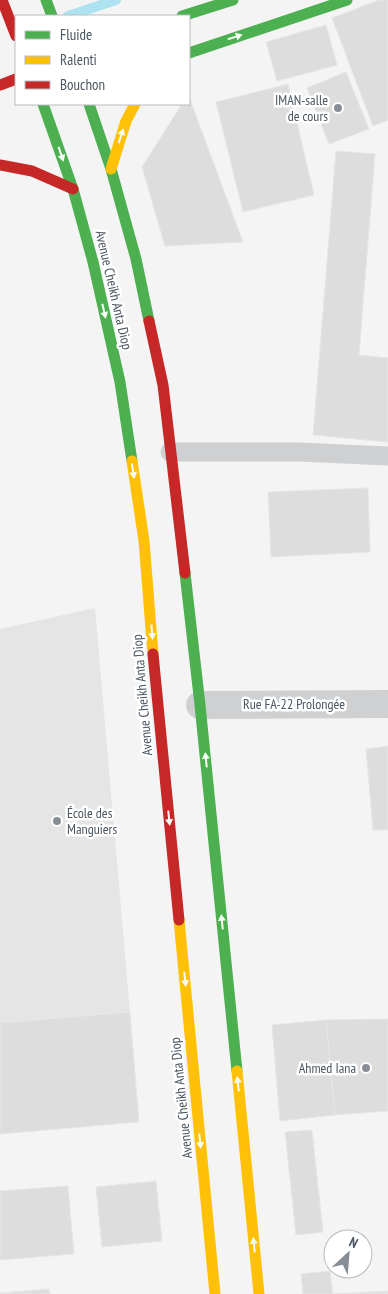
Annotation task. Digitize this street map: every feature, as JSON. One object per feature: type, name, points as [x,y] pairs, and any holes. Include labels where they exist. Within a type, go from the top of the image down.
[{"type":"main road","points":[[2,0],[15,33]]},
{"type":"main road","points":[[46,0],[52,15]]},
{"type":"main road","points":[[185,15],[232,0]]},
{"type":"main road","points":[[190,53],[347,0]]},
{"type":"main road","points":[[0,85],[15,79]]},
{"type":"main road","name":"Avenue Cheikh Anta Diop","points":[[89,105],[111,169],[136,259],[163,385],[200,705],[259,1294]]},
{"type":"main road","points":[[111,169],[126,121],[134,105]]},
{"type":"main road","name":"Avenue Cheikh Anta Diop","points":[[44,106],[73,189],[93,262],[120,382],[144,541],[158,709],[215,1294]]},
{"type":"main road","points":[[0,165],[32,171],[73,189]]},
{"type":"street","name":"Rue FA-22 Prolongée","points":[[200,705],[388,704]]},
{"type":"lane","points":[[170,452],[300,452],[388,456]]},
{"type":"shaded area","name":"École des Manguiers","points":[[95,608],[130,1012],[0,1023],[0,629]]},
{"type":"building","points":[[379,0],[388,0],[388,120],[373,126],[332,18]]},
{"type":"building","points":[[326,25],[337,65],[277,81],[266,42]]},
{"type":"building","name":"IMAN-salle de cours","points":[[346,72],[369,129],[329,144],[307,88]]},
{"type":"building","points":[[288,84],[314,195],[243,212],[216,102]]},
{"type":"building","points":[[190,100],[243,242],[165,246],[142,167],[181,105],[190,105]]},
{"type":"building","points":[[336,151],[375,154],[359,355],[388,358],[388,442],[313,435]]},
{"type":"building","points":[[368,488],[370,552],[271,557],[268,492]]},
{"type":"building","points":[[388,746],[388,830],[373,830],[366,749]]},
{"type":"building","points":[[130,1012],[139,1122],[0,1134],[0,1023]]},
{"type":"building","points":[[388,1019],[388,1111],[335,1115],[326,1020]]},
{"type":"building","points":[[326,1020],[335,1115],[280,1121],[272,1025]]},
{"type":"building","points":[[312,1130],[323,1232],[296,1235],[285,1132]]},
{"type":"building","points":[[156,1181],[162,1241],[102,1247],[96,1187]]},
{"type":"building","points":[[68,1186],[74,1254],[0,1260],[0,1191]]},
{"type":"building","points":[[323,1272],[323,1279],[331,1279],[333,1294],[303,1294],[301,1274]]},
{"type":"building","points":[[49,1289],[50,1294],[0,1294],[0,1293]]},
{"type":"building","points":[[388,1291],[388,1294],[333,1294]]},
{"type":"waterway","points":[[71,15],[116,0]]},
{"type":"traffic: fast","points":[[46,0],[52,15]]},
{"type":"traffic: fast","points":[[185,15],[233,0]]},
{"type":"traffic: fast","points":[[190,53],[347,0]]},
{"type":"traffic: fast","points":[[43,105],[73,189],[93,262],[120,382],[132,461]]},
{"type":"traffic: fast","points":[[89,105],[111,169],[136,259],[149,321]]},
{"type":"traffic: fast","points":[[185,573],[237,1071]]},
{"type":"traffic: slow","points":[[111,169],[126,121],[134,105]]},
{"type":"traffic: slow","points":[[132,461],[144,541],[153,654]]},
{"type":"traffic: slow","points":[[179,920],[215,1294]]},
{"type":"traffic: slow","points":[[237,1071],[259,1294]]},
{"type":"traffic: jam","points":[[2,0],[15,33]]},
{"type":"traffic: jam","points":[[0,85],[15,79]]},
{"type":"traffic: jam","points":[[0,165],[32,171],[73,189]]},
{"type":"traffic: jam","points":[[149,321],[163,385],[185,573]]},
{"type":"traffic: jam","points":[[153,654],[179,920]]},
{"type":"place","name":"IMAN-salle de cours","points":[[338,108]]},
{"type":"place","name":"École des Manguiers","points":[[57,821]]},
{"type":"place","name":"Ahmed Iana","points":[[366,1068]]}]
